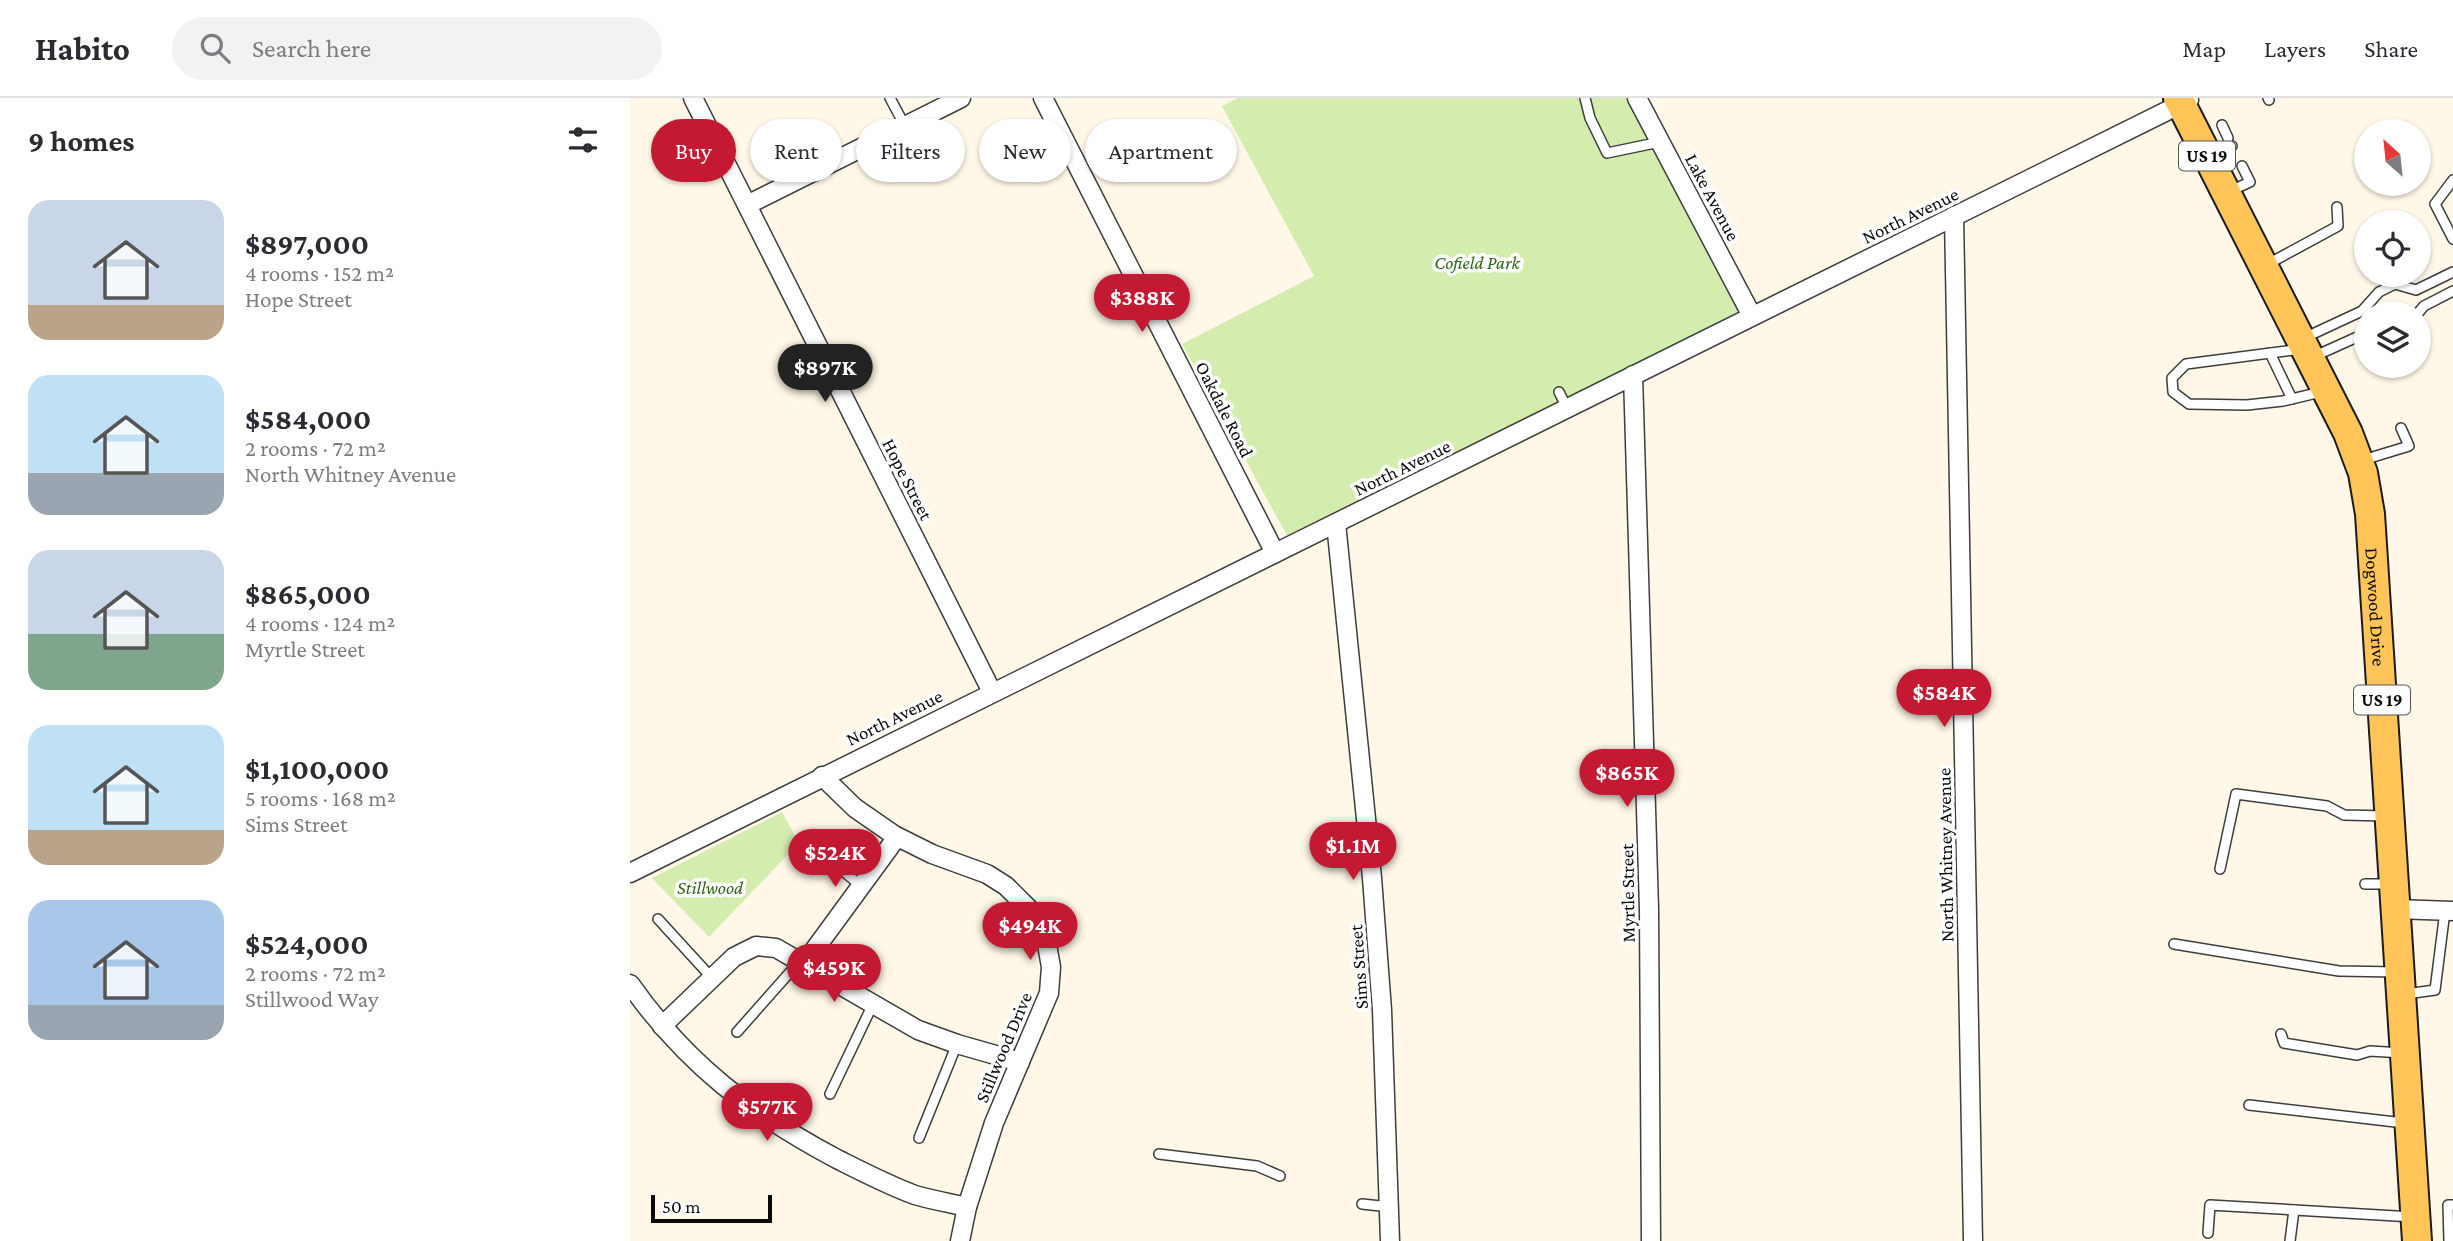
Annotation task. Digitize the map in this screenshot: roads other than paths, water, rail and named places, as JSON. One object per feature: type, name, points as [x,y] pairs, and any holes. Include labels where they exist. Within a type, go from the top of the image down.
[{"type":"main road","name":"Dogwood Drive","points":[[2184,100],[2223,147],[2226,192],[2348,433],[2363,473],[2370,514],[2416,1229]]},
{"type":"street","name":"Hope Street","points":[[693,98],[992,692]]},
{"type":"street","points":[[919,119],[961,98]]},
{"type":"street","name":"Oakdale Road","points":[[1043,98],[1275,553]]},
{"type":"street","name":"Lake Avenue","points":[[1637,98],[1752,316]]},
{"type":"street","name":"North Avenue","points":[[630,873],[2184,100]]},
{"type":"street","points":[[747,205],[856,150]]},
{"type":"street","name":"North Whitney Avenue","points":[[1955,216],[1973,1241]]},
{"type":"street","name":"Myrtle Street","points":[[1633,376],[1649,909],[1651,1241]]},
{"type":"street","name":"Sims Street","points":[[1336,523],[1383,1023],[1390,1241]]},
{"type":"street","name":"Stillwood Drive","points":[[822,776],[855,808],[897,837],[932,854],[987,874],[1006,886],[1030,909],[1045,939],[1051,967],[1049,993],[994,1123],[967,1207],[960,1241]]},
{"type":"street","points":[[802,963],[897,837]]},
{"type":"street","points":[[2394,897],[2449,911]]},
{"type":"street","points":[[663,1026],[734,957],[756,946],[776,948],[918,1030],[1020,1062]]},
{"type":"street","points":[[630,985],[690,1056],[730,1092],[780,1128],[876,1179],[917,1195],[967,1207]]},
{"type":"lane","points":[[890,98],[901,119]]},
{"type":"lane","points":[[1585,98],[1590,118],[1607,153],[1660,142]]},
{"type":"lane","points":[[2222,125],[2223,147]]},
{"type":"lane","points":[[2226,192],[2250,182],[2242,166]]},
{"type":"lane","points":[[2453,180],[2435,204],[2453,239]]},
{"type":"lane","points":[[2264,267],[2338,226],[2337,207]]},
{"type":"lane","points":[[2305,349],[2362,311],[2379,292],[2395,284],[2416,290],[2453,272]]},
{"type":"lane","points":[[2416,290],[2419,301]]},
{"type":"lane","points":[[2431,304],[2453,291]]},
{"type":"lane","points":[[2326,390],[2292,399],[2247,405],[2189,404],[2173,392],[2172,378],[2186,364],[2305,349],[2354,336]]},
{"type":"lane","points":[[2270,353],[2292,399]]},
{"type":"lane","points":[[1559,392],[1567,408]]},
{"type":"lane","points":[[2358,461],[2409,446],[2400,428]]},
{"type":"lane","points":[[2221,869],[2236,794],[2327,806],[2344,815],[2389,816]]},
{"type":"lane","points":[[812,845],[861,886]]},
{"type":"lane","points":[[2365,884],[2394,897]]},
{"type":"lane","points":[[2174,944],[2435,990],[2441,944],[2449,911]]},
{"type":"lane","points":[[658,919],[712,978]]},
{"type":"lane","points":[[2441,944],[2453,944]]},
{"type":"lane","points":[[737,1032],[802,963]]},
{"type":"lane","points":[[830,1094],[873,1004]]},
{"type":"lane","points":[[2281,1034],[2284,1044],[2357,1055],[2370,1051],[2405,1053]]},
{"type":"lane","points":[[919,1139],[957,1044]]},
{"type":"lane","points":[[2249,1105],[2409,1124]]},
{"type":"lane","points":[[1158,1154],[1257,1166],[1280,1176]]},
{"type":"lane","points":[[1362,1204],[1390,1207]]},
{"type":"lane","points":[[2208,1233],[2210,1205],[2294,1210],[2416,1229]]},
{"type":"lane","points":[[2449,1241],[2448,1205],[2453,1205]]},
{"type":"lane","points":[[2290,1241],[2294,1210]]},
{"type":"park label","name":"Cofield Park","points":[[1477,262]]},
{"type":"park label","name":"Stillwood","points":[[710,887]]}]
